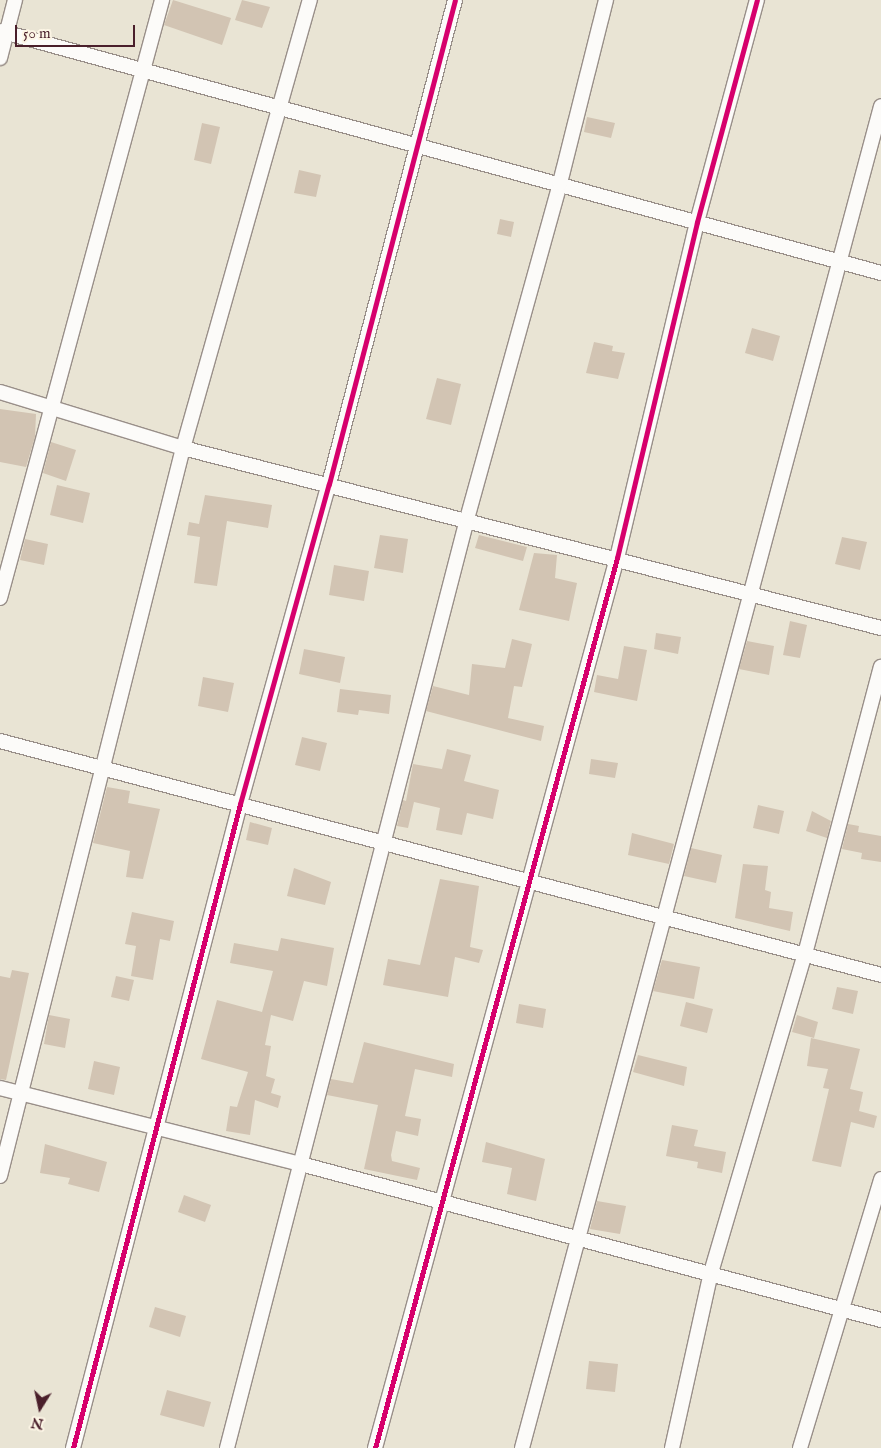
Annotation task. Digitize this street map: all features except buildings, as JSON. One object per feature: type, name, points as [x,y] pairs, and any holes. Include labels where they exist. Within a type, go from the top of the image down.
[{"type":"street","points":[[0,58],[3,32],[15,0]]},
{"type":"street","points":[[0,598],[162,0]]},
{"type":"street","points":[[0,1176],[184,448],[310,0]]},
{"type":"street","points":[[73,1448],[240,804],[329,484],[455,0]]},
{"type":"street","points":[[227,1448],[468,519],[560,183],[606,0]]},
{"type":"street","points":[[375,1448],[440,1202],[530,881],[617,558],[697,222],[757,0]]},
{"type":"street","points":[[3,32],[280,110],[560,183],[881,273]]},
{"type":"street","points":[[522,1448],[881,106]]},
{"type":"street","points":[[0,392],[184,448],[468,519],[881,628]]},
{"type":"street","points":[[672,1448],[710,1276],[805,954],[881,667]]},
{"type":"street","points":[[0,741],[881,974]]},
{"type":"street","points":[[0,1088],[157,1130],[301,1164],[710,1276],[881,1320]]},
{"type":"street","points":[[800,1448],[881,1179]]},
{"type":"cycle path","points":[[73,1448],[240,804],[329,484],[455,0]]},
{"type":"cycle path","points":[[375,1448],[617,558],[697,222],[757,0]]}]
